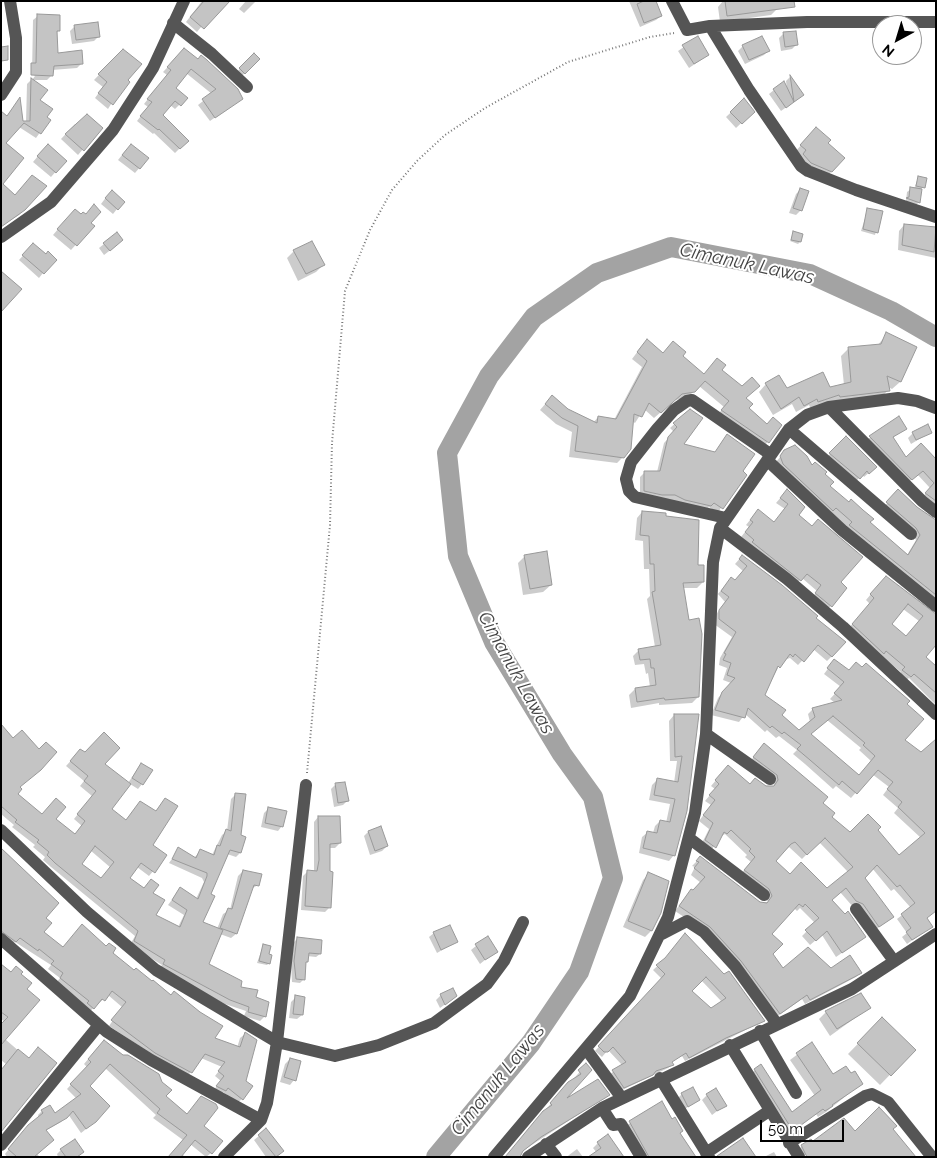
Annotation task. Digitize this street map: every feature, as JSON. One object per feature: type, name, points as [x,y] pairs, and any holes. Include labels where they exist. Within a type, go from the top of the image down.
[{"type":"street","points":[[1,96],[16,72],[16,38],[10,1]]},
{"type":"street","points":[[1,237],[51,202],[90,159],[138,93],[153,68],[184,1]]},
{"type":"street","points":[[672,1],[687,30],[710,26],[808,22],[936,22]]},
{"type":"street","points":[[173,22],[212,54],[247,87]]},
{"type":"street","points":[[710,26],[749,90],[801,166],[808,171],[856,190],[936,217]]},
{"type":"street","points":[[494,1157],[630,996],[662,934],[695,813],[706,734],[713,562],[723,523],[789,428],[807,415],[829,406],[898,398],[917,401],[936,408]]},
{"type":"street","points":[[936,606],[842,530],[769,457],[692,400],[687,401],[674,410],[657,428],[631,462],[626,479],[629,492],[635,497],[723,523],[843,627],[936,714]]},
{"type":"street","points":[[829,406],[922,501],[936,512]]},
{"type":"street","points":[[789,428],[912,534]]},
{"type":"street","points":[[706,734],[770,779]]},
{"type":"street","points":[[224,1157],[261,1120],[272,1081],[306,786]]},
{"type":"street","points":[[1,830],[87,912],[156,970],[277,1042],[335,1056],[380,1045],[434,1023],[487,984],[504,961],[523,922]]},
{"type":"street","points":[[689,838],[764,895]]},
{"type":"street","points":[[856,909],[894,961]]},
{"type":"street","points":[[662,934],[686,921],[704,932],[735,966],[777,1024]]},
{"type":"street","points":[[528,1157],[546,1144],[607,1116],[621,1097],[663,1084],[733,1051],[760,1031],[852,989],[936,934]]},
{"type":"street","points":[[1,939],[99,1026],[151,1060],[261,1120]]},
{"type":"street","points":[[1,1145],[99,1026]]},
{"type":"street","points":[[760,1031],[796,1094]]},
{"type":"street","points":[[586,1049],[621,1097]]},
{"type":"street","points":[[733,1051],[799,1157]]},
{"type":"street","points":[[663,1084],[707,1155],[770,1111]]},
{"type":"street","points":[[789,1143],[865,1096],[872,1094],[888,1102],[932,1157]]},
{"type":"street","points":[[607,1116],[614,1125],[621,1124],[640,1157]]},
{"type":"street","points":[[546,1144],[556,1157]]},
{"type":"path","points":[[306,786],[312,698],[330,525],[332,444],[345,291],[370,230],[392,190],[416,161],[445,135],[485,108],[568,62],[650,37],[687,30]]},
{"type":"building","points":[[204,1],[230,1],[204,29],[190,17]]},
{"type":"building","points":[[644,1],[656,1],[662,16],[644,23],[637,4]]},
{"type":"building","points":[[725,1],[794,1],[795,7],[727,16]]},
{"type":"building","points":[[37,14],[60,15],[60,31],[57,31],[58,53],[82,50],[83,64],[54,66],[53,76],[31,75],[31,63],[36,63]]},
{"type":"building","points":[[98,22],[100,37],[76,40],[74,25]]},
{"type":"building","points":[[796,31],[798,45],[785,47],[783,32]]},
{"type":"building","points":[[698,36],[709,55],[694,64],[682,45]]},
{"type":"building","points":[[762,36],[770,51],[749,60],[742,45]]},
{"type":"building","points":[[8,46],[8,60],[1,61],[1,47]]},
{"type":"building","points":[[184,48],[198,59],[201,55],[207,60],[238,89],[243,99],[215,118],[202,99],[216,89],[191,69],[176,88],[188,98],[181,106],[175,101],[163,115],[189,141],[180,149],[159,129],[140,116],[152,102],[147,99],[171,70],[167,67]]},
{"type":"building","points":[[123,49],[142,64],[128,80],[130,82],[113,105],[98,93],[107,82],[98,74]]},
{"type":"building","points":[[254,53],[260,59],[245,74],[239,68]]},
{"type":"building","points":[[790,75],[804,95],[794,102]]},
{"type":"building","points":[[31,78],[48,90],[40,100],[53,109],[47,117],[51,120],[41,134],[24,123],[6,143],[24,158],[3,184],[15,195],[32,175],[47,186],[25,210],[1,227],[1,111],[7,116],[20,97],[23,121],[30,121]]},
{"type":"building","points":[[784,81],[794,102],[786,108],[773,89]]},
{"type":"building","points":[[744,98],[755,112],[742,124],[730,112]]},
{"type":"building","points":[[87,114],[103,128],[84,151],[65,134]]},
{"type":"building","points":[[816,127],[831,140],[828,143],[845,158],[832,172],[811,163],[803,154],[806,150],[800,145]]},
{"type":"building","points":[[48,144],[67,161],[56,173],[37,156]]},
{"type":"building","points":[[131,144],[149,158],[140,169],[122,155]]},
{"type":"building","points":[[918,176],[927,178],[925,188],[916,186]]},
{"type":"building","points":[[910,187],[922,189],[920,203],[906,198],[909,197]]},
{"type":"building","points":[[800,188],[809,191],[802,211],[793,208]]},
{"type":"building","points":[[112,190],[125,202],[118,210],[105,198]]},
{"type":"building","points":[[94,204],[101,212],[91,223],[95,226],[77,246],[57,229],[75,209],[81,214],[83,212],[86,214]]},
{"type":"building","points":[[867,208],[883,211],[878,233],[863,229]]},
{"type":"building","points":[[904,224],[936,227],[934,252],[902,245]]},
{"type":"building","points":[[793,231],[803,234],[801,242],[791,240]]},
{"type":"building","points":[[117,232],[123,240],[110,251],[103,243]]},
{"type":"building","points":[[312,241],[325,265],[306,274],[293,250]]},
{"type":"building","points":[[33,243],[46,254],[48,251],[57,260],[44,274],[22,255]]},
{"type":"building","points":[[1,271],[22,289],[1,312]]},
{"type":"building","points":[[886,332],[917,347],[901,382],[887,376],[890,391],[840,397],[839,395],[818,402],[817,399],[804,406],[799,397],[781,409],[765,383],[779,375],[787,388],[823,372],[830,387],[851,382],[848,347],[881,344]]},
{"type":"building","points":[[647,339],[663,353],[673,341],[686,352],[683,356],[704,374],[717,358],[726,365],[722,370],[742,386],[752,377],[760,386],[746,398],[753,404],[749,408],[767,424],[773,417],[782,425],[769,443],[721,410],[729,401],[705,381],[695,392],[682,394],[661,413],[649,403],[642,417],[634,414],[631,449],[624,458],[575,451],[578,426],[562,418],[545,404],[552,395],[568,409],[597,423],[598,416],[616,419],[647,361],[637,352]]},
{"type":"building","points":[[690,409],[703,418],[684,444],[715,452],[727,434],[755,454],[743,471],[747,475],[723,509],[714,503],[711,506],[685,500],[675,495],[662,495],[644,491],[644,471],[660,471],[668,437],[677,427],[673,423]]},
{"type":"building","points":[[899,416],[907,429],[893,437],[906,457],[921,443],[936,459],[936,501],[925,493],[934,483],[923,471],[912,480],[869,436]]},
{"type":"building","points":[[928,424],[932,433],[916,440],[912,432]]},
{"type":"building","points":[[846,436],[877,467],[869,474],[867,471],[860,479],[829,453]]},
{"type":"building","points":[[795,445],[807,456],[812,465],[815,462],[827,472],[825,474],[834,482],[830,486],[849,502],[851,499],[874,519],[870,522],[908,555],[920,535],[916,528],[886,502],[898,489],[917,507],[936,520],[936,595],[849,525],[852,522],[836,508],[833,511],[783,464],[780,456],[784,450]]},
{"type":"building","points":[[787,489],[805,507],[799,515],[812,526],[818,519],[863,557],[841,582],[847,588],[832,607],[815,593],[821,585],[807,574],[801,581],[752,542],[754,540],[745,532],[753,522],[750,520],[758,509],[774,522],[788,504],[780,498]]},
{"type":"building","points":[[642,511],[666,513],[666,516],[699,520],[698,565],[704,565],[704,582],[683,583],[689,620],[699,618],[702,634],[699,697],[665,700],[664,698],[637,702],[635,688],[656,685],[654,668],[651,668],[650,659],[640,660],[638,649],[661,645],[652,592],[655,591],[654,564],[650,564],[649,536],[640,535]]},
{"type":"building","points":[[547,551],[552,585],[530,589],[524,555]]},
{"type":"building","points":[[742,555],[782,585],[818,616],[816,618],[846,642],[832,657],[818,645],[804,662],[795,654],[793,657],[790,654],[780,668],[778,666],[765,695],[786,710],[782,715],[799,730],[815,717],[812,708],[842,700],[834,693],[844,682],[827,668],[834,659],[849,670],[856,662],[862,667],[866,663],[910,701],[907,704],[924,719],[905,740],[921,752],[936,739],[936,911],[927,918],[933,927],[912,940],[906,932],[911,928],[901,914],[915,903],[900,885],[897,887],[877,865],[865,878],[894,917],[879,927],[863,904],[856,901],[846,888],[832,900],[845,914],[848,911],[866,937],[842,953],[827,931],[816,941],[805,930],[819,918],[805,904],[803,907],[799,904],[772,934],[783,944],[773,954],[783,968],[808,947],[831,968],[850,955],[862,973],[810,1000],[807,995],[780,1014],[741,961],[710,927],[679,906],[691,889],[693,890],[705,877],[694,868],[699,862],[696,861],[700,856],[760,902],[767,903],[772,896],[769,889],[744,870],[755,857],[749,851],[751,849],[731,830],[727,834],[724,832],[716,848],[705,840],[713,823],[703,815],[715,800],[709,795],[719,784],[715,780],[728,765],[750,784],[755,778],[766,786],[774,786],[778,780],[777,775],[753,757],[764,743],[828,797],[823,803],[835,813],[832,817],[850,832],[868,814],[881,827],[878,830],[899,855],[925,833],[898,807],[902,802],[887,789],[893,782],[878,770],[857,794],[842,781],[839,785],[797,749],[801,745],[784,732],[782,734],[772,726],[770,728],[748,708],[745,718],[715,710],[722,692],[735,678],[727,675],[731,663],[723,660],[726,654],[724,653],[736,632],[719,619],[719,610],[729,597],[721,591],[731,577],[735,580],[747,566],[739,559]],"holes":[[[833,716],[865,743],[863,745],[875,756],[859,775],[811,734]],[[825,838],[853,867],[827,888],[801,862],[790,874],[776,861],[795,842],[807,855]]]},
{"type":"building","points":[[886,576],[936,614],[936,645],[926,657],[936,666],[936,693],[914,674],[911,677],[902,670],[905,667],[886,651],[884,654],[852,624],[874,598],[870,594]],"holes":[[[908,604],[923,616],[906,636],[892,624]]]},
{"type":"building","points":[[674,714],[699,714],[687,811],[675,856],[643,848],[647,831],[657,833],[660,820],[670,822],[675,799],[654,795],[657,778],[678,782],[682,756],[675,757]]},
{"type":"building","points":[[1,724],[13,738],[22,730],[39,749],[46,742],[57,752],[41,770],[20,787],[22,789],[18,794],[42,814],[56,798],[66,807],[56,819],[75,834],[85,821],[77,814],[96,791],[84,781],[88,776],[70,761],[80,749],[85,752],[104,732],[120,748],[105,764],[131,784],[112,809],[126,820],[140,801],[156,811],[165,798],[178,806],[153,845],[167,855],[155,873],[141,863],[130,878],[144,888],[151,879],[159,885],[153,893],[165,900],[156,915],[180,927],[187,910],[172,900],[180,887],[198,899],[207,873],[172,859],[178,847],[196,858],[200,849],[214,855],[217,845],[220,846],[226,829],[231,831],[235,793],[246,794],[241,835],[246,837],[241,853],[230,850],[211,894],[215,896],[203,922],[223,930],[209,964],[242,981],[241,987],[258,990],[256,997],[269,1002],[266,1017],[248,1012],[249,1007],[230,1000],[163,964],[165,960],[134,941],[138,931],[55,863],[47,855],[49,852],[37,842],[39,840],[15,822],[17,820],[1,806]],"holes":[[[95,846],[114,862],[101,878],[82,864]]]},
{"type":"building","points":[[141,763],[153,770],[143,785],[132,778]]},
{"type":"building","points":[[345,782],[349,801],[338,803],[335,783]]},
{"type":"building","points":[[268,807],[287,811],[283,827],[265,823]]},
{"type":"building","points":[[318,816],[340,816],[341,843],[330,844],[330,871],[333,872],[331,908],[305,906],[307,870],[317,871],[319,860]]},
{"type":"building","points":[[381,826],[388,846],[375,851],[368,831]]},
{"type":"building","points":[[1,848],[59,903],[46,918],[52,923],[44,932],[63,947],[82,924],[106,946],[109,943],[116,948],[113,953],[134,970],[136,968],[171,995],[174,991],[200,1012],[223,1026],[215,1038],[240,1047],[245,1032],[257,1040],[246,1081],[253,1086],[243,1100],[228,1088],[226,1091],[216,1086],[224,1076],[218,1071],[225,1062],[205,1054],[192,1073],[155,1053],[111,1020],[126,1002],[112,991],[105,1001],[102,999],[94,1009],[87,1003],[89,1001],[60,978],[63,973],[51,964],[54,961],[39,949],[38,951],[20,938],[16,942],[1,931]]},
{"type":"building","points":[[243,870],[262,874],[259,886],[254,885],[237,934],[220,928],[228,908],[232,909]]},
{"type":"building","points":[[648,872],[669,881],[661,913],[652,931],[628,921]]},
{"type":"building","points":[[450,925],[458,942],[441,950],[433,932]]},
{"type":"building","points":[[685,933],[724,974],[729,971],[765,1021],[726,1038],[689,1058],[686,1053],[672,1062],[674,1065],[656,1071],[653,1075],[624,1088],[612,1070],[626,1062],[613,1047],[608,1052],[604,1052],[598,1046],[665,974],[656,965],[665,958]],"holes":[[[706,977],[726,998],[711,1008],[692,991]]]},
{"type":"building","points":[[488,936],[498,952],[485,960],[475,944]]},
{"type":"building","points":[[297,937],[322,940],[321,954],[309,953],[308,962],[306,962],[305,980],[296,979],[294,961]]},
{"type":"building","points":[[263,944],[271,946],[269,954],[272,955],[270,964],[259,961]]},
{"type":"building","points":[[1,964],[11,972],[16,966],[23,972],[21,974],[32,983],[27,989],[40,1000],[1,1045],[1,1024],[8,1017],[1,1012]]},
{"type":"building","points":[[453,988],[457,996],[445,1005],[440,994]]},
{"type":"building","points":[[861,993],[871,1008],[837,1029],[825,1011]]},
{"type":"building","points":[[295,995],[305,997],[303,1015],[293,1014]]},
{"type":"building","points":[[882,1017],[916,1050],[891,1076],[857,1043]]},
{"type":"building","points":[[104,1040],[123,1055],[128,1055],[159,1074],[162,1082],[172,1090],[166,1096],[187,1114],[201,1096],[216,1104],[218,1108],[204,1126],[223,1141],[212,1154],[195,1140],[181,1157],[168,1157],[187,1135],[157,1113],[160,1109],[110,1064],[90,1086],[110,1106],[96,1122],[86,1129],[73,1111],[67,1118],[46,1130],[54,1140],[34,1157],[17,1157],[8,1149],[28,1125],[43,1113],[41,1110],[50,1105],[55,1113],[81,1094],[70,1084],[91,1062],[88,1059]]},
{"type":"building","points":[[812,1042],[833,1074],[846,1066],[851,1073],[855,1071],[863,1084],[825,1111],[823,1109],[793,1131],[754,1069],[761,1064],[792,1112],[821,1090],[796,1053]]},
{"type":"building","points":[[38,1047],[57,1063],[1,1132],[1,1070],[18,1049],[29,1058]]},
{"type":"building","points":[[290,1058],[301,1061],[296,1081],[284,1077]]},
{"type":"building","points":[[586,1063],[592,1070],[567,1098],[598,1079],[610,1095],[541,1137],[523,1151],[520,1157],[505,1157],[543,1111],[552,1105],[550,1103],[568,1082],[581,1074],[578,1070]]},
{"type":"building","points":[[693,1087],[700,1100],[688,1107],[681,1093]]},
{"type":"building","points":[[716,1088],[727,1106],[717,1111],[706,1094]]},
{"type":"building","points":[[662,1101],[672,1119],[675,1117],[683,1131],[680,1133],[696,1157],[649,1157],[629,1121]]},
{"type":"building","points":[[879,1107],[897,1126],[893,1129],[916,1157],[807,1157],[801,1145],[811,1139],[813,1141],[844,1118],[855,1131]]},
{"type":"building","points":[[266,1128],[284,1151],[276,1157],[258,1135]]},
{"type":"building","points":[[608,1134],[624,1157],[588,1157],[601,1148],[597,1142]]},
{"type":"building","points":[[743,1138],[756,1157],[717,1157],[717,1156]]},
{"type":"building","points":[[75,1139],[84,1152],[77,1157],[66,1157],[60,1149]]},
{"type":"waterway","name":"Cimanuk Lawas","points":[[436,1157],[531,1043],[579,972],[613,878],[593,797],[562,754],[494,642],[458,556],[447,453],[489,376],[534,317],[597,273],[671,247],[810,274],[891,311],[936,337]]}]
